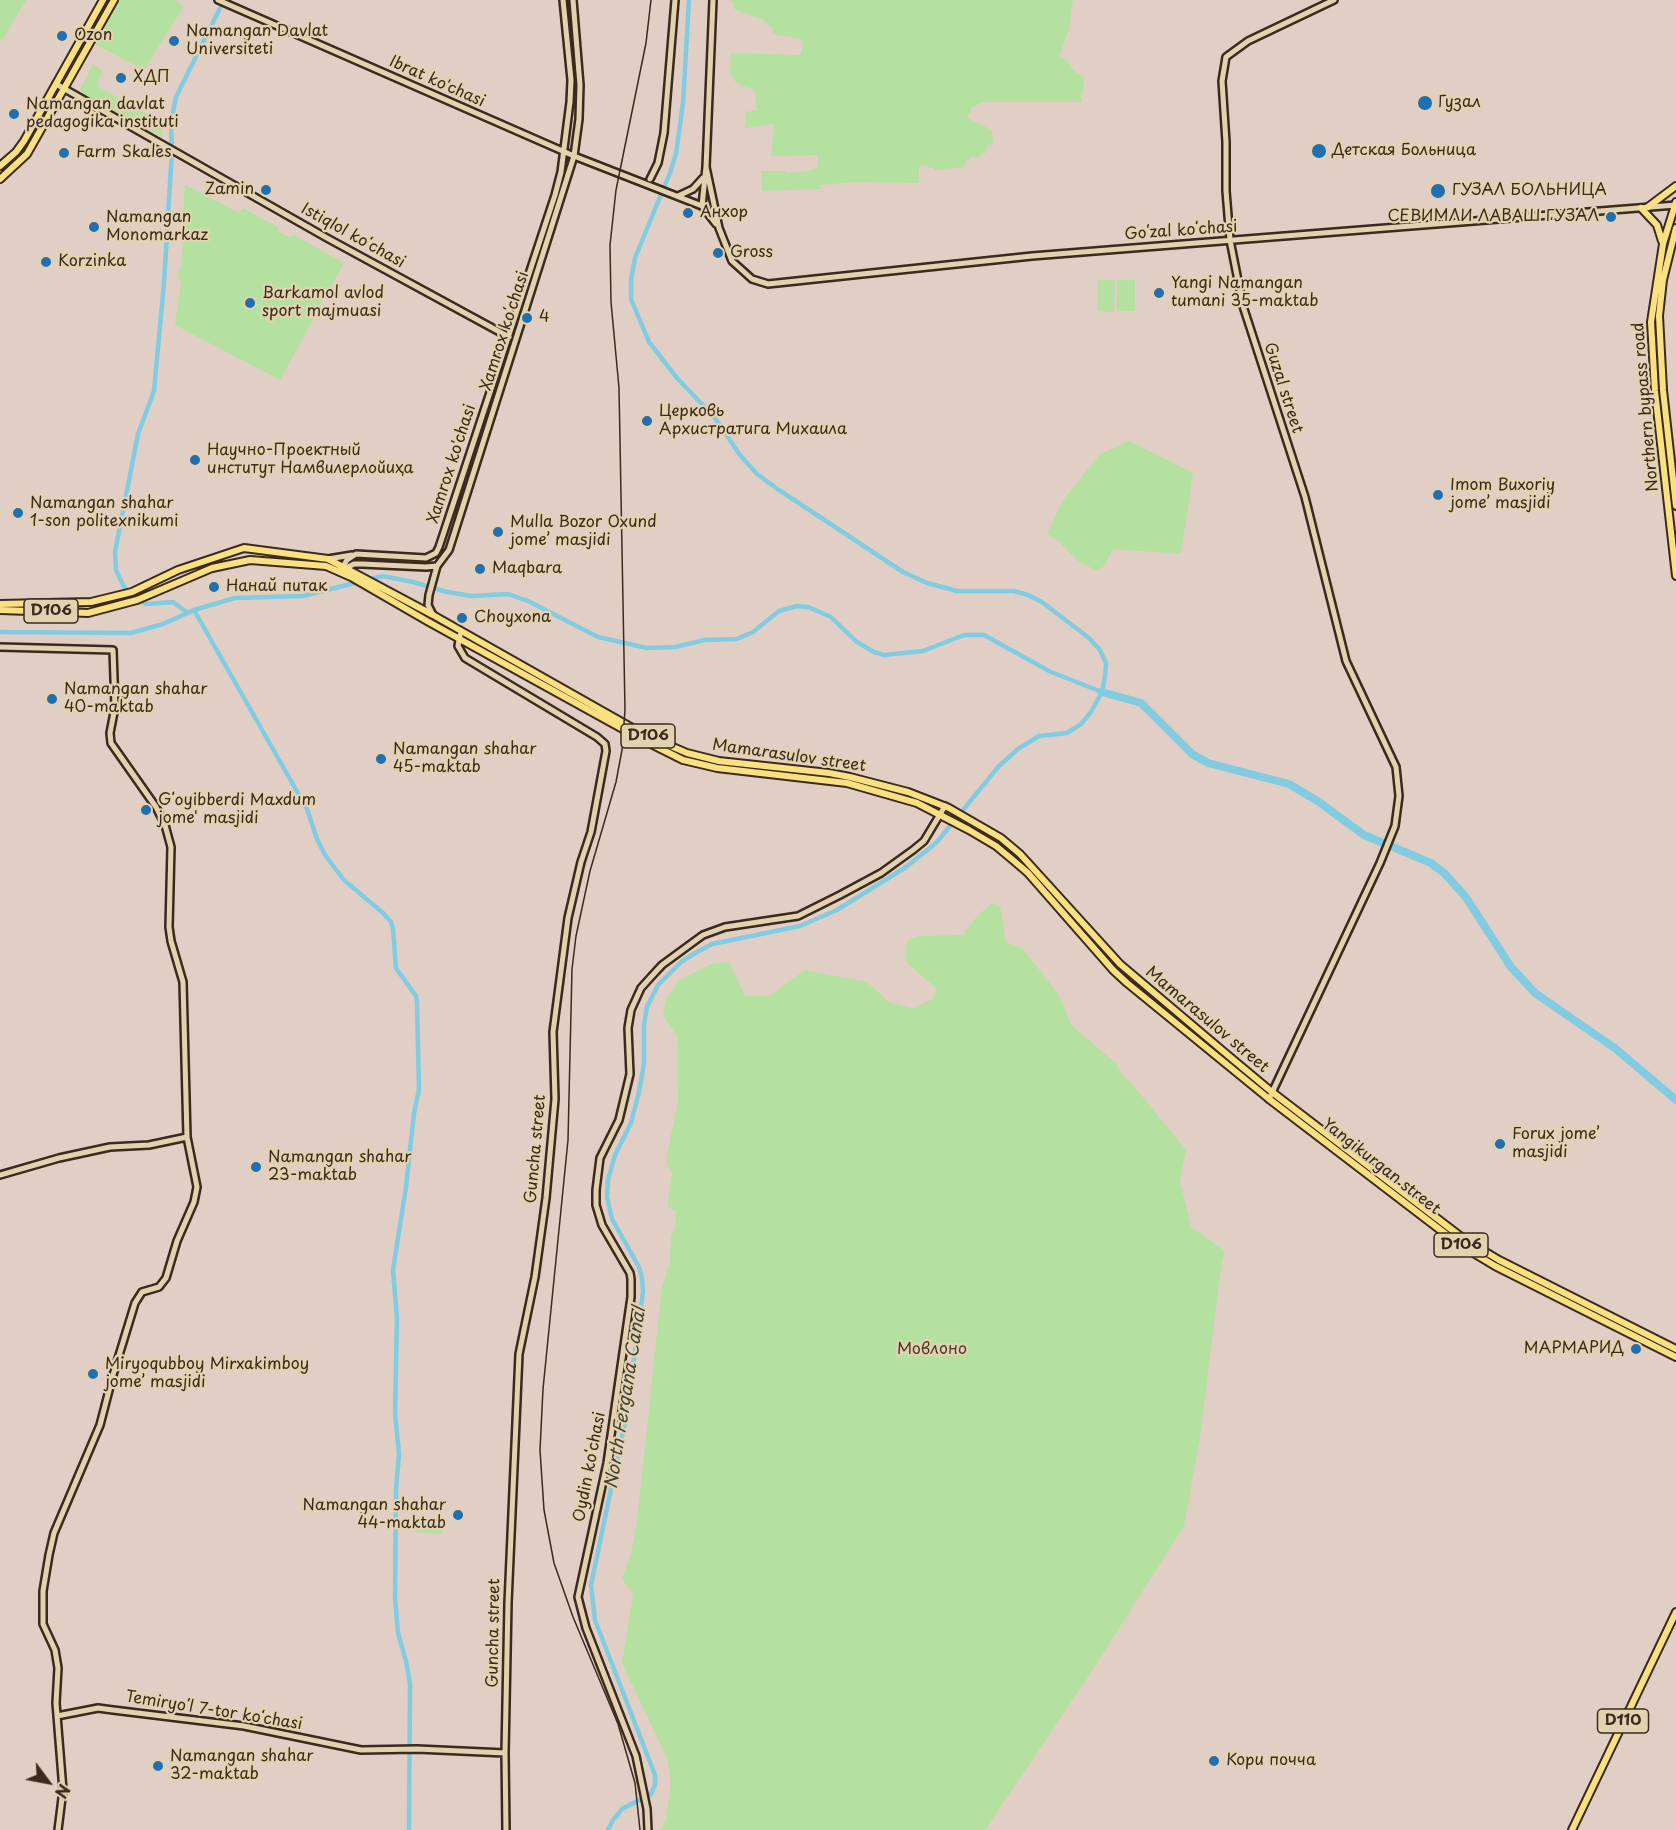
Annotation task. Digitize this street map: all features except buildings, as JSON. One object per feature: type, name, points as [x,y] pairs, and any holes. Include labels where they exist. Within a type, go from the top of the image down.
[{"type":"main road","points":[[0,166],[16,152],[24,141],[103,0]]},
{"type":"main road","points":[[0,179],[27,154],[114,0]]},
{"type":"main road","points":[[1663,244],[1657,225],[1644,207],[1676,186]]},
{"type":"main road","name":"Northern bypass road","points":[[1675,204],[1663,244],[1651,322],[1655,391],[1676,576]]},
{"type":"main road","name":"Northern bypass road","points":[[1676,228],[1663,280],[1659,316],[1663,390],[1676,506]]},
{"type":"main road","name":"D106","points":[[2,607],[91,603],[122,595],[178,570],[244,548],[328,559],[374,586]]},
{"type":"main road","name":"D106","points":[[2,607],[88,613],[137,600],[212,568],[250,560],[343,568]]},
{"type":"main road","name":"Mamarasulov street","points":[[374,586],[433,615],[460,634],[641,740],[683,760],[717,768],[847,783],[904,798],[943,815],[996,846],[1028,873],[1127,983],[1271,1096]]},
{"type":"main road","name":"Mamarasulov street","points":[[374,586],[427,621],[460,634],[645,735],[687,753],[719,761],[850,777],[908,792],[947,807],[974,822],[1001,838],[1020,854],[1120,964],[1271,1096]]},
{"type":"main road","name":"Yangikurgan street","points":[[1271,1096],[1473,1245],[1544,1284],[1676,1348]]},
{"type":"main road","name":"Yangikurgan street","points":[[1271,1096],[1470,1251],[1541,1290],[1676,1357]]},
{"type":"main road","name":"D110","points":[[1572,1830],[1676,1612]]},
{"type":"street","name":"Xamrox ko'chasi","points":[[328,559],[356,554],[426,558],[436,553],[440,547],[507,336],[555,195],[564,152],[571,80],[563,0]]},
{"type":"street","name":"Xamrox koʻchasi","points":[[433,615],[428,605],[433,579],[437,566],[449,550],[574,156],[579,119],[580,85],[573,0]]},
{"type":"street","points":[[649,181],[658,163],[664,133],[675,0]]},
{"type":"street","points":[[713,0],[706,167],[702,206],[719,228]]},
{"type":"street","name":"Guzal street","points":[[1271,1096],[1380,863],[1392,833],[1399,795],[1396,767],[1346,661],[1305,498],[1243,306],[1230,240],[1222,81],[1226,57],[1248,41],[1334,0]]},
{"type":"street","name":"Ibrat ko'chasi","points":[[220,1],[564,152],[649,181],[702,206]]},
{"type":"street","name":"Istiqlol koʻchasi","points":[[56,84],[327,238],[516,340]]},
{"type":"street","points":[[706,167],[719,228]]},
{"type":"street","points":[[676,195],[693,189],[704,177]]},
{"type":"street","name":"Goʻzal koʻchasi","points":[[719,228],[732,261],[752,279],[768,284],[986,260],[1675,204]]},
{"type":"street","points":[[343,568],[356,554]]},
{"type":"street","points":[[343,568],[362,564],[437,566]]},
{"type":"street","name":"Guncha street","points":[[460,634],[458,646],[465,658],[597,738],[605,744],[606,751],[591,832],[581,862],[568,918],[553,1032],[555,1099],[547,1187],[535,1277],[519,1354],[509,1570],[505,1753],[506,1830]]},
{"type":"street","points":[[0,646],[113,650],[115,698],[110,733],[111,743],[156,807],[165,825],[171,847],[169,927],[183,982],[187,1137],[196,1181],[194,1202],[162,1283],[154,1289],[141,1292],[135,1303],[100,1425],[54,1533],[49,1555],[43,1591],[43,1624],[56,1650],[57,1659],[57,1716],[63,1790],[58,1830]]},
{"type":"street","name":"Oydin koʻchasi","points":[[648,1830],[647,1809],[636,1756],[586,1628],[578,1597],[607,1463],[632,1279],[626,1264],[602,1225],[596,1205],[600,1158],[620,1116],[628,1086],[631,1061],[629,1021],[631,1010],[641,988],[662,965],[704,935],[725,927],[798,916],[814,909],[881,873],[924,841],[947,807]]},
{"type":"street","points":[[0,1175],[59,1158],[110,1147],[149,1145],[187,1137]]},
{"type":"street","name":"Temiryoʻl 7-tor koʻchasi","points":[[57,1716],[98,1708],[244,1726],[361,1750],[417,1749],[505,1753]]},
{"type":"green space","points":[[0,0],[26,0],[2,40],[0,39]]},
{"type":"green space","points":[[120,0],[175,0],[184,6],[144,70],[95,44]]},
{"type":"green space","points":[[729,0],[1073,0],[1069,29],[1059,56],[1067,60],[1073,70],[1084,77],[1083,93],[1080,93],[1082,102],[983,102],[972,107],[967,118],[992,130],[993,144],[987,145],[986,153],[980,154],[980,157],[970,157],[966,160],[964,167],[934,170],[934,168],[928,168],[928,165],[919,166],[919,183],[853,182],[821,185],[820,189],[762,191],[761,171],[786,171],[786,173],[808,171],[818,168],[817,155],[771,156],[774,124],[745,128],[746,112],[757,110],[754,89],[736,83],[730,73],[731,53],[800,55],[803,43],[801,39],[773,34],[773,28],[763,20],[734,9],[734,3]]},
{"type":"green space","points":[[93,64],[103,71],[98,80],[99,87],[163,123],[162,137],[81,94],[80,90]]},
{"type":"green space","name":"Barkamol avlod sport majmuasi","points":[[185,185],[239,213],[243,208],[278,227],[279,232],[289,237],[294,235],[344,263],[280,380],[175,325],[181,281],[178,280],[183,244],[181,242]]},
{"type":"green space","points":[[1098,280],[1115,280],[1114,312],[1097,311]]},
{"type":"green space","points":[[1117,280],[1135,280],[1135,311],[1117,311]]},
{"type":"green space","points":[[1129,441],[1193,473],[1181,554],[1113,549],[1104,566],[1097,571],[1078,561],[1058,541],[1047,534],[1063,500],[1100,454]]},
{"type":"green space","name":"Мовлоно","points":[[992,903],[1000,906],[1006,942],[1023,949],[1059,995],[1071,1025],[1117,1064],[1122,1075],[1133,1085],[1186,1150],[1180,1180],[1191,1227],[1225,1251],[1221,1266],[1200,1438],[1184,1526],[1088,1677],[985,1830],[660,1830],[666,1819],[671,1784],[667,1758],[622,1663],[633,1594],[622,1579],[631,1553],[637,1522],[662,1286],[670,1263],[671,1235],[675,1229],[676,1211],[667,1206],[672,1173],[667,1165],[667,1155],[678,1101],[677,1036],[663,1016],[666,999],[679,980],[711,964],[729,962],[745,996],[769,996],[805,970],[867,982],[890,1003],[913,1008],[933,999],[937,989],[906,962],[907,941],[919,936],[963,935],[977,916]]},
{"type":"green space","points":[[417,1518],[443,1520],[442,1534],[416,1532]]},
{"type":"waterway","points":[[188,613],[173,602],[146,604],[132,596],[123,585],[116,570],[115,552],[138,434],[154,391],[164,283],[172,150],[171,122],[176,97],[224,0]]},
{"type":"waterway","name":"North Fergana Canal","points":[[608,1830],[622,1809],[651,1794],[655,1785],[655,1775],[595,1620],[591,1585],[626,1417],[643,1292],[639,1267],[612,1219],[607,1197],[608,1180],[615,1155],[631,1123],[639,1092],[644,1064],[644,1024],[647,1007],[658,985],[681,962],[695,953],[712,944],[800,926],[837,910],[906,867],[936,843],[999,766],[1018,749],[1039,736],[1067,733],[1081,724],[1102,692],[1106,663],[1100,650],[1089,638],[1042,602],[1014,591],[957,591],[927,583],[903,572],[779,490],[757,474],[740,455],[715,418],[677,378],[649,342],[631,299],[631,280],[635,258],[676,154],[683,103],[689,0]]},
{"type":"waterway","points":[[0,632],[131,633],[235,598],[303,596],[383,576],[472,596],[508,594],[528,601],[598,637],[647,648],[675,647],[705,640],[737,639],[753,632],[779,611],[797,606],[808,607],[831,617],[857,642],[884,655],[923,651],[964,635],[984,635],[1051,672],[1102,692]]},
{"type":"waterway","points":[[194,610],[307,809],[325,855],[344,880],[391,922],[396,968],[416,996],[419,1090],[393,1270],[397,1318],[395,1413],[399,1454],[396,1489],[395,1598],[398,1633],[410,1684],[409,1830]]},
{"type":"waterway","points":[[1102,692],[1141,703],[1192,754],[1208,763],[1289,784],[1319,802],[1364,835],[1431,863],[1444,873],[1465,896],[1511,967],[1535,993],[1616,1049],[1676,1100]]},
{"type":"railway","points":[[640,1830],[635,1783],[618,1724],[573,1617],[554,1563],[544,1510],[540,1450],[543,1389],[568,1140],[572,969],[576,936],[590,871],[616,782],[622,750],[625,710],[619,388],[611,302],[610,245],[616,190],[646,43],[651,0]]},
{"type":"place","name":"Ozon","points":[[62,36]]},
{"type":"place","name":"Namangan Davlat Universiteti","points":[[174,41]]},
{"type":"place","name":"ХДП","points":[[121,78]]},
{"type":"place","name":"Гузал","points":[[1425,103]]},
{"type":"place","name":"Namangan davlat pedagogika instituti","points":[[14,114]]},
{"type":"place","name":"Детская Больница","points":[[1319,151]]},
{"type":"place","name":"Farm Skales","points":[[64,153]]},
{"type":"place","name":"Zamin","points":[[266,190]]},
{"type":"place","name":"ГУЗАЛ БОЛЬНИЦА","points":[[1438,191]]},
{"type":"place","name":"Анхор","points":[[688,213]]},
{"type":"place","name":"СЕВИМЛИ ЛАВАШ ГУЗАЛ","points":[[1611,217]]},
{"type":"place","name":"Namangan Monomarkaz","points":[[94,227]]},
{"type":"place","name":"Gross","points":[[718,253]]},
{"type":"place","name":"Korzinka","points":[[46,262]]},
{"type":"place","name":"Yangi Namangan tumani 35-maktab","points":[[1159,293]]},
{"type":"place","name":"Barkamol avlod sport majmuasi","points":[[250,303]]},
{"type":"place","name":"4","points":[[527,318]]},
{"type":"place","name":"Церковь Архистратига Михаила","points":[[647,421]]},
{"type":"place","name":"Научно-Проектный институт Намвилерлойиҳа","points":[[195,460]]},
{"type":"place","name":"Imom Buxoriy jome’ masjidi","points":[[1438,495]]},
{"type":"place","name":"Namangan shahar 1-son politexnikumi","points":[[18,513]]},
{"type":"place","name":"Mulla Bozor Oxund jome’ masjidi","points":[[498,532]]},
{"type":"place","name":"Maqbara","points":[[480,569]]},
{"type":"place","name":"Нанай питак","points":[[214,587]]},
{"type":"place","name":"Choyxona","points":[[462,618]]},
{"type":"place","name":"Namangan shahar 40-maktab","points":[[52,699]]},
{"type":"place","name":"Namangan shahar 45-maktab","points":[[381,759]]},
{"type":"place","name":"Gʻoyibberdi Maxdum jome' masjidi","points":[[146,810]]},
{"type":"place","name":"Forux jome’ masjidi","points":[[1500,1144]]},
{"type":"place","name":"Namangan shahar 23-maktab","points":[[256,1167]]},
{"type":"place","name":"МАРМАРИД","points":[[1636,1349]]},
{"type":"place","name":"Miryoqubboy Mirxakimboy jome’ masjidi","points":[[93,1374]]},
{"type":"place","name":"Namangan shahar 44-maktab","points":[[458,1515]]},
{"type":"place","name":"Кори почча","points":[[1214,1761]]},
{"type":"place","name":"Namangan shahar 32-maktab","points":[[158,1766]]}]
